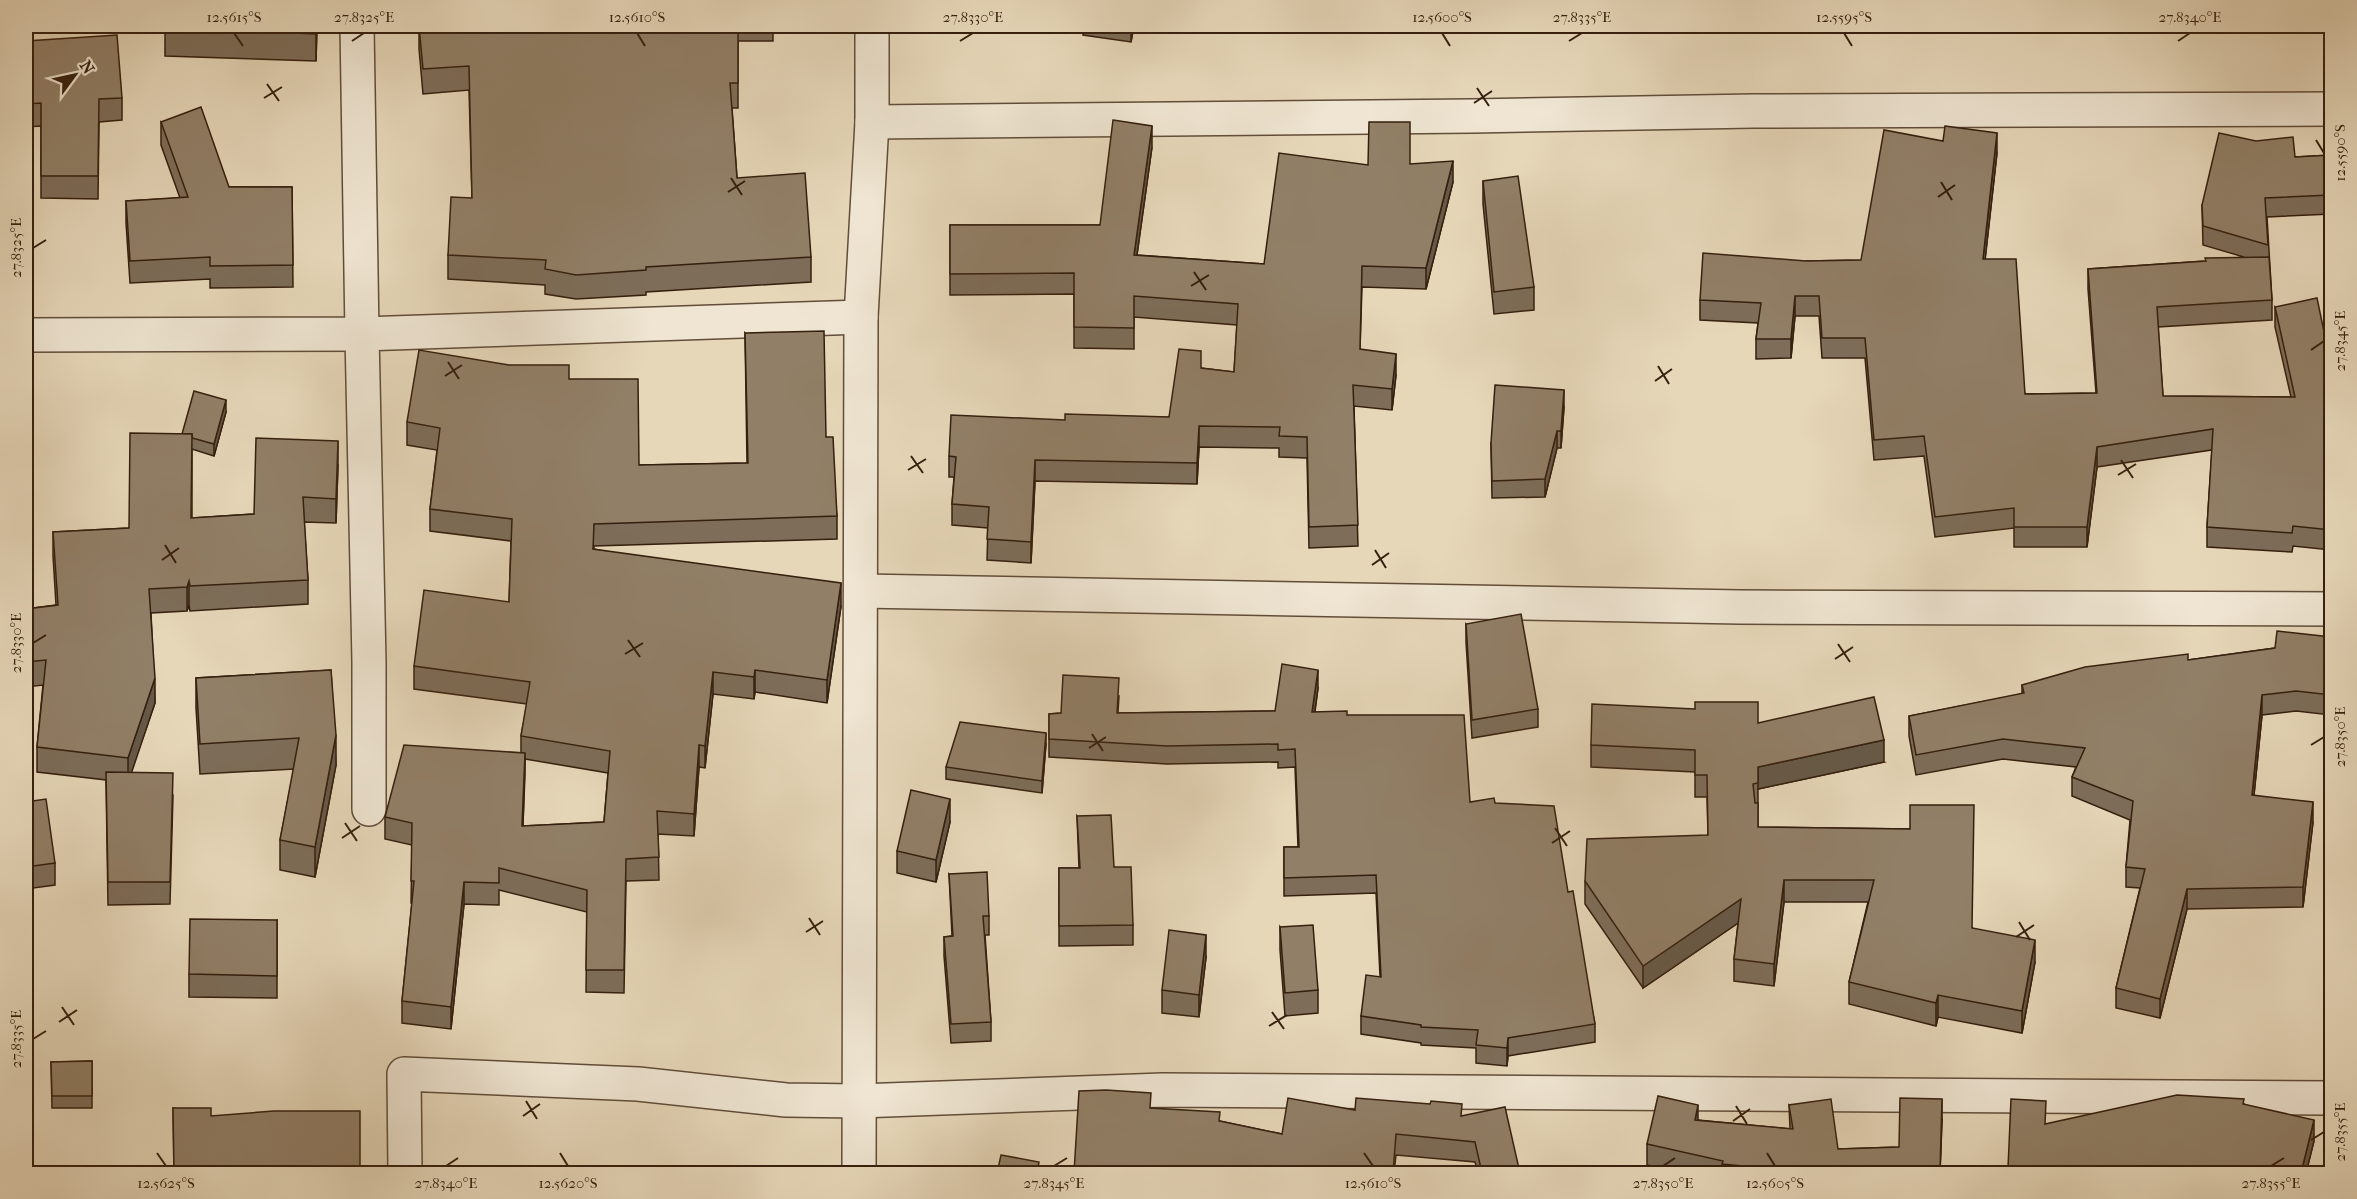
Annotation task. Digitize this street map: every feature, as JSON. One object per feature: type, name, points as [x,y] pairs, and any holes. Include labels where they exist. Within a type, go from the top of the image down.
[{"type":"street","points":[[357,26],[369,650],[369,809]]},
{"type":"street","points":[[859,1173],[861,317],[872,122],[872,26]]},
{"type":"street","points":[[872,122],[1754,111],[2331,109]]},
{"type":"street","points":[[26,335],[362,334],[861,317]]},
{"type":"street","points":[[861,591],[1740,607],[2331,609]]},
{"type":"street","points":[[405,1173],[404,1074],[638,1084],[786,1100],[859,1101],[1163,1090],[2331,1098]]},
{"type":"building","points":[[165,26],[316,26],[316,34],[165,28]]},
{"type":"building","points":[[419,26],[738,26],[738,83],[730,83],[737,178],[805,173],[811,257],[646,267],[646,270],[576,275],[545,269],[546,260],[448,255],[451,197],[472,198],[469,66],[423,69]]},
{"type":"building","points":[[117,35],[122,98],[99,99],[98,176],[41,176],[41,103],[26,104],[26,41]]},
{"type":"building","points":[[201,107],[229,187],[292,187],[293,265],[210,266],[210,257],[130,261],[126,201],[188,197],[161,122]]},
{"type":"building","points":[[1113,120],[1152,126],[1134,255],[1264,264],[1279,153],[1368,165],[1369,122],[1410,122],[1410,164],[1453,161],[1426,268],[1362,266],[1360,349],[1396,354],[1392,389],[1353,385],[1358,525],[1309,527],[1307,437],[1279,436],[1280,427],[1199,426],[1197,463],[1035,460],[1031,542],[987,539],[989,507],[952,504],[956,457],[949,456],[951,415],[1065,420],[1065,414],[1169,417],[1179,349],[1201,351],[1201,368],[1234,372],[1238,304],[1134,296],[1134,328],[1074,327],[1074,273],[950,274],[950,225],[1100,225]]},
{"type":"building","points":[[1945,126],[1997,133],[1983,259],[2016,259],[2025,394],[2097,393],[2088,269],[2206,261],[2205,258],[2269,257],[2272,300],[2157,307],[2163,396],[2295,397],[2275,307],[2317,298],[2328,351],[2328,377],[2331,377],[2331,530],[2293,526],[2292,533],[2207,527],[2213,429],[2097,447],[2087,527],[2014,527],[2014,508],[1935,517],[1924,436],[1874,440],[1865,338],[1822,338],[1819,296],[1795,296],[1791,339],[1756,339],[1761,303],[1700,300],[1703,253],[1806,261],[1861,260],[1884,130],[1943,141]]},
{"type":"building","points":[[2219,133],[2256,141],[2293,137],[2295,157],[2331,155],[2331,195],[2265,198],[2268,245],[2203,226],[2202,205]]},
{"type":"building","points":[[1518,176],[1534,287],[1494,292],[1483,181]]},
{"type":"building","points":[[824,331],[826,437],[833,437],[837,516],[594,524],[593,549],[841,583],[827,680],[755,670],[754,677],[713,672],[705,746],[699,745],[694,814],[657,811],[659,857],[626,859],[624,970],[586,970],[587,890],[499,868],[499,883],[464,882],[451,1007],[402,1001],[414,881],[411,881],[412,823],[385,817],[404,745],[525,753],[522,826],[604,822],[610,751],[521,736],[530,682],[414,666],[424,590],[509,602],[512,519],[430,509],[440,428],[407,422],[419,350],[509,365],[569,365],[569,379],[638,379],[639,465],[748,463],[745,333]]},
{"type":"building","points":[[1495,385],[1564,390],[1561,431],[1557,431],[1545,479],[1492,481],[1491,443]]},
{"type":"building","points":[[194,391],[226,400],[214,444],[192,438],[192,434],[182,434]]},
{"type":"building","points":[[130,433],[192,434],[191,518],[254,514],[256,438],[338,441],[336,499],[303,497],[308,580],[190,586],[189,581],[187,587],[149,589],[155,678],[128,758],[37,747],[46,660],[26,662],[26,609],[58,605],[53,532],[129,528]]},
{"type":"building","points":[[1521,614],[1538,709],[1472,720],[1466,624]]},
{"type":"building","points":[[2277,631],[2331,637],[2331,695],[2296,691],[2262,695],[2252,795],[2313,802],[2303,887],[2187,889],[2160,999],[2116,988],[2145,869],[2126,867],[2133,801],[2072,777],[2085,748],[2003,739],[1916,755],[1909,716],[2024,693],[2022,685],[2085,667],[2188,654],[2188,660],[2275,648]]},
{"type":"building","points":[[1282,664],[1318,670],[1312,712],[1347,711],[1347,715],[1464,715],[1470,802],[1494,798],[1495,803],[1554,806],[1568,892],[1573,891],[1595,1024],[1508,1038],[1507,1048],[1476,1045],[1478,1030],[1421,1027],[1421,1025],[1361,1016],[1366,975],[1381,977],[1376,875],[1284,878],[1284,847],[1299,847],[1295,749],[1278,750],[1278,744],[1167,746],[1049,739],[1049,714],[1061,713],[1063,675],[1119,678],[1117,713],[1275,711]]},
{"type":"building","points":[[331,670],[336,735],[315,847],[280,840],[299,738],[200,744],[196,678]]},
{"type":"building","points":[[1874,697],[1884,740],[1758,767],[1758,783],[1753,784],[1755,803],[1758,803],[1758,827],[1910,829],[1910,805],[1974,805],[1972,928],[2035,940],[2022,1011],[1938,995],[1936,1003],[1849,982],[1874,880],[1784,880],[1774,964],[1734,959],[1741,899],[1643,966],[1585,881],[1587,839],[1708,835],[1707,775],[1695,775],[1695,750],[1591,745],[1592,704],[1695,709],[1695,702],[1758,702],[1758,723]]},
{"type":"building","points":[[960,722],[1046,733],[1042,781],[946,767]]},
{"type":"building","points":[[106,772],[173,773],[170,882],[108,882]]},
{"type":"building","points":[[911,790],[950,799],[936,860],[897,851]]},
{"type":"building","points":[[46,799],[55,863],[26,867],[26,802]]},
{"type":"building","points":[[1111,815],[1114,867],[1131,867],[1133,925],[1059,926],[1059,868],[1080,868],[1077,816]]},
{"type":"building","points":[[2331,870],[2331,900],[2329,900]]},
{"type":"building","points":[[987,872],[989,916],[983,916],[991,1022],[951,1024],[944,937],[953,936],[949,874]]},
{"type":"building","points":[[190,919],[277,920],[277,976],[189,974]]},
{"type":"building","points":[[1313,925],[1318,990],[1285,993],[1280,927]]},
{"type":"building","points":[[1169,930],[1206,935],[1199,995],[1162,990]]},
{"type":"building","points":[[92,1061],[92,1096],[52,1096],[51,1062]]},
{"type":"building","points":[[1079,1091],[1151,1093],[1150,1108],[1220,1112],[1219,1121],[1282,1134],[1288,1098],[1355,1110],[1356,1098],[1430,1104],[1431,1101],[1462,1104],[1461,1116],[1505,1107],[1520,1173],[1482,1173],[1475,1142],[1396,1134],[1393,1173],[1074,1173]]},
{"type":"building","points":[[2177,1095],[2244,1099],[2243,1104],[2314,1120],[2301,1173],[1815,1173],[1722,1164],[1723,1161],[1647,1144],[1658,1096],[1698,1105],[1695,1120],[1793,1129],[1789,1105],[1831,1099],[1838,1149],[1899,1147],[1900,1098],[1942,1099],[1940,1172],[2003,1171],[2003,1167],[2008,1168],[2011,1099],[2046,1101],[2045,1124]]},
{"type":"building","points":[[173,1108],[211,1108],[211,1116],[274,1111],[360,1111],[360,1173],[174,1173]]},
{"type":"building","points":[[1001,1155],[1039,1162],[1037,1173],[997,1173]]}]
